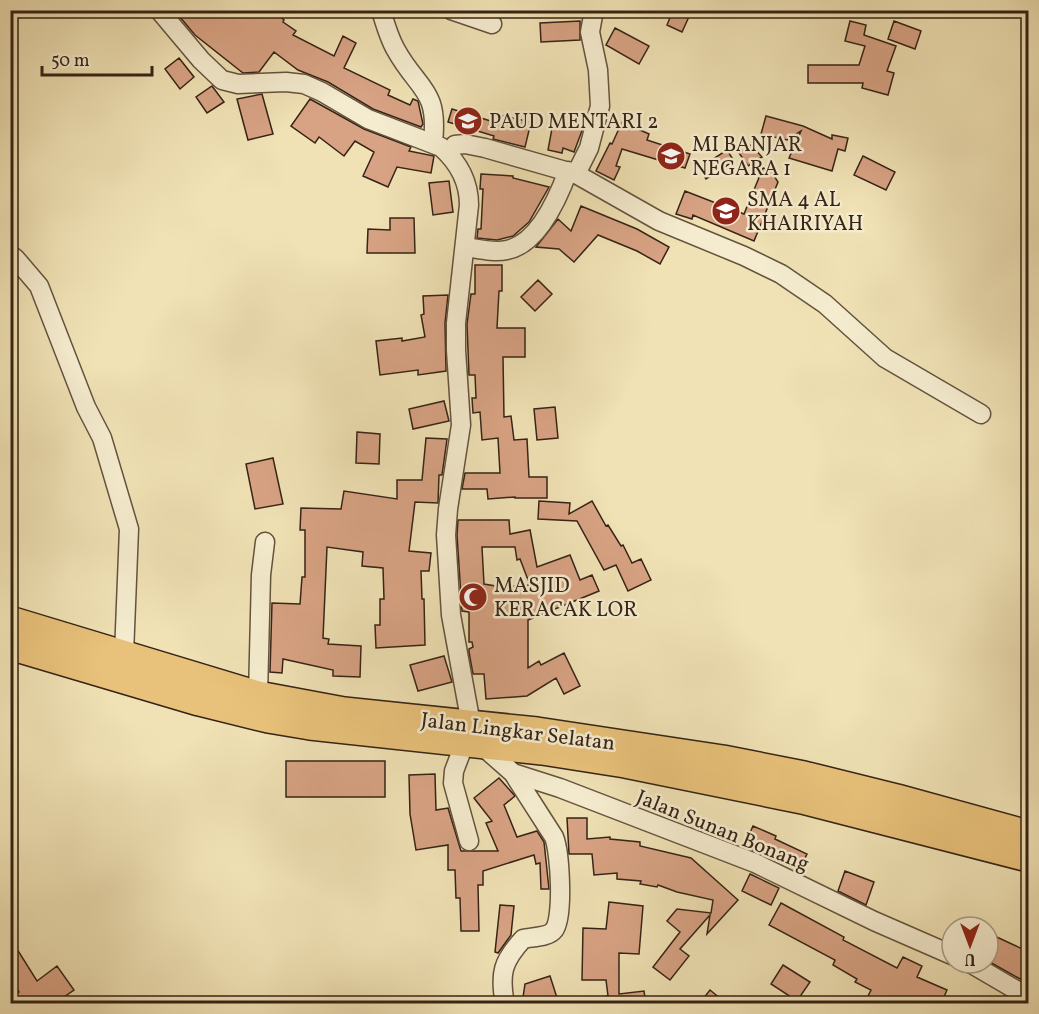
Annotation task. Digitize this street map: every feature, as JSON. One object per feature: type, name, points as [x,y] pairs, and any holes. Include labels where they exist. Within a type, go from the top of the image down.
[{"type":"highway","name":"Jalan Lingkar Selatan","points":[[10,620],[47,644],[199,702],[268,720],[310,726],[472,737],[537,731],[723,759],[804,775],[1029,834]]},
{"type":"highway","name":"Jalan Lingkar Selatan","points":[[10,646],[47,644],[124,654],[258,695],[572,756],[720,782],[802,800],[1029,858]]},
{"type":"street","points":[[159,10],[207,67],[222,80],[238,84],[286,82],[304,84],[322,92],[368,119],[407,135],[433,142],[449,154],[460,169],[469,191],[456,323],[461,425],[448,509],[447,553],[451,615],[472,737],[454,771],[453,783],[469,841]]},
{"type":"street","points":[[381,10],[395,50],[432,103],[435,123],[433,142]]},
{"type":"street","points":[[451,10],[492,24]]},
{"type":"street","points":[[465,247],[498,251],[514,248],[523,243],[544,221],[572,172],[589,148],[600,106],[598,70],[590,32],[594,10]]},
{"type":"street","points":[[449,154],[455,145],[465,144],[504,152],[572,172],[659,221],[781,274],[825,304],[885,358],[981,414]]},
{"type":"street","points":[[15,258],[39,286],[72,374],[102,438],[129,529],[124,654]]},
{"type":"street","points":[[258,695],[261,574],[265,542]]},
{"type":"street","name":"Jalan Sunan Bonang","points":[[472,737],[513,772],[754,863],[874,921],[940,950]]},
{"type":"street","points":[[505,1004],[502,980],[505,962],[523,939],[550,934],[554,931],[558,922],[560,903],[558,846],[513,772]]},
{"type":"street","points":[[991,975],[1029,997]]},
{"type":"building","points":[[174,10],[273,10],[284,20],[283,22],[296,31],[293,35],[334,56],[343,36],[356,43],[344,68],[390,90],[388,95],[410,105],[413,99],[418,101],[423,124],[421,127],[373,109],[328,82],[298,70],[274,52],[259,72],[243,73],[195,35]]},
{"type":"building","points":[[673,10],[692,10],[682,32],[667,25]]},
{"type":"building","points":[[580,21],[580,40],[541,42],[540,23]]},
{"type":"building","points":[[850,21],[866,25],[864,35],[896,46],[887,71],[894,73],[888,95],[862,88],[863,83],[808,83],[808,65],[859,65],[865,46],[845,41]]},
{"type":"building","points":[[894,21],[921,31],[915,49],[888,39]]},
{"type":"building","points":[[615,28],[649,46],[639,64],[606,45]]},
{"type":"building","points":[[179,58],[194,77],[180,89],[165,69]]},
{"type":"building","points":[[212,86],[224,102],[207,113],[196,97]]},
{"type":"building","points":[[262,94],[273,134],[248,140],[237,99]]},
{"type":"building","points":[[310,99],[364,129],[411,147],[409,151],[434,156],[431,173],[397,167],[388,187],[363,176],[374,152],[355,141],[344,156],[319,137],[315,143],[291,126]]},
{"type":"building","points":[[452,109],[497,123],[499,115],[531,122],[525,147],[493,139],[494,136],[448,122]]},
{"type":"building","points":[[766,116],[803,126],[832,139],[832,135],[848,138],[845,151],[838,149],[832,171],[789,158],[801,131],[787,140],[761,134]]},
{"type":"building","points":[[622,122],[649,134],[647,140],[690,154],[685,168],[622,149],[616,166],[620,167],[614,180],[596,171]]},
{"type":"building","points":[[553,123],[583,128],[574,152],[563,148],[562,153],[548,150]]},
{"type":"building","points":[[751,145],[762,157],[748,166],[739,153]]},
{"type":"building","points":[[727,150],[734,161],[706,179],[699,168]]},
{"type":"building","points":[[863,156],[895,172],[886,190],[854,175]]},
{"type":"building","points":[[763,168],[771,171],[778,182],[754,241],[693,215],[692,219],[676,214],[685,191],[744,214]]},
{"type":"building","points":[[481,174],[513,176],[513,178],[549,187],[529,222],[513,236],[497,240],[477,238],[478,229],[481,229],[483,189],[480,189]]},
{"type":"building","points":[[449,181],[453,212],[433,215],[429,183]]},
{"type":"building","points":[[581,206],[637,229],[669,247],[660,264],[637,251],[598,235],[574,262],[559,249],[536,247],[558,219],[571,231]]},
{"type":"building","points":[[390,218],[414,218],[415,253],[367,253],[368,229],[390,230]]},
{"type":"building","points":[[475,265],[502,265],[502,291],[499,291],[497,328],[525,328],[525,357],[503,357],[504,417],[511,416],[514,440],[527,439],[529,477],[547,477],[547,498],[488,499],[487,489],[462,489],[465,473],[500,473],[498,438],[482,440],[480,412],[473,413],[472,398],[476,398],[475,375],[469,375],[467,324],[471,294],[475,294]]},
{"type":"building","points":[[538,280],[552,294],[535,311],[521,297]]},
{"type":"building","points":[[448,295],[445,323],[446,371],[418,375],[418,370],[380,375],[376,341],[402,338],[402,341],[425,337],[421,315],[424,314],[423,296]]},
{"type":"building","points":[[444,401],[449,421],[413,429],[409,409]]},
{"type":"building","points":[[555,407],[558,438],[537,440],[534,409]]},
{"type":"building","points":[[357,432],[380,434],[379,464],[356,463]]},
{"type":"building","points":[[426,438],[447,439],[442,475],[439,475],[438,503],[415,502],[409,551],[431,553],[429,571],[421,571],[425,645],[376,648],[375,625],[380,625],[380,599],[384,599],[383,568],[362,566],[363,552],[327,547],[323,638],[329,639],[328,644],[361,646],[360,677],[333,676],[333,670],[283,659],[282,673],[270,672],[272,603],[300,604],[302,577],[305,577],[305,530],[300,530],[301,508],[341,509],[344,491],[397,499],[397,480],[422,480]]},
{"type":"building","points":[[273,458],[283,504],[255,509],[246,464]]},
{"type":"building","points":[[539,501],[570,503],[569,514],[592,501],[606,526],[608,525],[621,546],[623,545],[632,563],[641,559],[651,580],[628,591],[616,565],[604,570],[577,521],[538,519]]},
{"type":"building","points":[[458,520],[509,520],[510,534],[530,530],[537,567],[570,555],[580,580],[592,575],[599,591],[528,620],[528,668],[539,661],[541,665],[564,653],[580,686],[564,694],[556,678],[527,696],[486,699],[484,674],[473,674],[469,652],[469,649],[473,647],[472,642],[469,642],[469,612],[462,611]],"holes":[[[482,547],[515,547],[517,560],[520,559],[530,585],[502,587],[484,584]]]},
{"type":"building","points":[[444,656],[452,682],[418,691],[410,665]]},
{"type":"building","points":[[286,761],[385,761],[385,797],[286,797]]},
{"type":"building","points":[[435,774],[436,810],[448,808],[461,851],[498,851],[486,823],[492,821],[474,798],[499,778],[515,796],[504,805],[517,837],[537,831],[544,842],[549,889],[541,889],[540,863],[536,864],[534,855],[483,871],[483,885],[478,885],[479,931],[461,931],[460,898],[456,898],[455,870],[448,870],[448,845],[416,850],[410,814],[409,775]]},
{"type":"building","points":[[567,818],[587,818],[587,839],[610,837],[610,839],[640,842],[640,846],[691,858],[738,900],[707,934],[710,915],[680,949],[689,956],[670,980],[653,967],[680,932],[667,921],[677,909],[711,913],[713,900],[658,885],[657,887],[640,884],[641,881],[617,879],[617,873],[594,875],[592,854],[569,854]]},
{"type":"building","points":[[753,826],[807,854],[799,870],[744,846]]},
{"type":"building","points":[[845,871],[874,882],[866,905],[838,891]]},
{"type":"building","points":[[750,874],[779,888],[771,905],[742,891]]},
{"type":"building","points":[[609,902],[643,906],[639,954],[619,953],[619,994],[644,991],[646,1004],[606,1004],[606,996],[608,996],[606,980],[582,980],[583,928],[606,929]]},
{"type":"building","points":[[781,903],[844,937],[843,940],[897,968],[903,957],[922,966],[917,977],[947,990],[941,1004],[864,1004],[871,990],[855,982],[857,979],[833,965],[835,960],[769,925]]},
{"type":"building","points":[[500,905],[514,906],[511,935],[498,953],[495,952]]},
{"type":"building","points":[[10,938],[37,981],[57,966],[74,990],[58,1001],[54,997],[40,1004],[18,1004],[14,994],[19,992],[10,979]]},
{"type":"building","points":[[1000,939],[1029,952],[1029,984],[1000,968]]},
{"type":"building","points":[[783,965],[810,982],[797,1001],[771,984]]},
{"type":"building","points":[[550,976],[559,1004],[522,1004],[525,984]]},
{"type":"building","points":[[710,990],[727,1004],[699,1004]]},
{"type":"place","name":"PAUD MENTARI 2","points":[[468,121]]},
{"type":"place","name":"MI BANJAR NEGARA 1","points":[[671,156]]},
{"type":"place","name":"SMA 4 AL KHAIRIYAH","points":[[726,211]]},
{"type":"place","name":"MASJID KERACAK LOR","points":[[473,597]]}]
